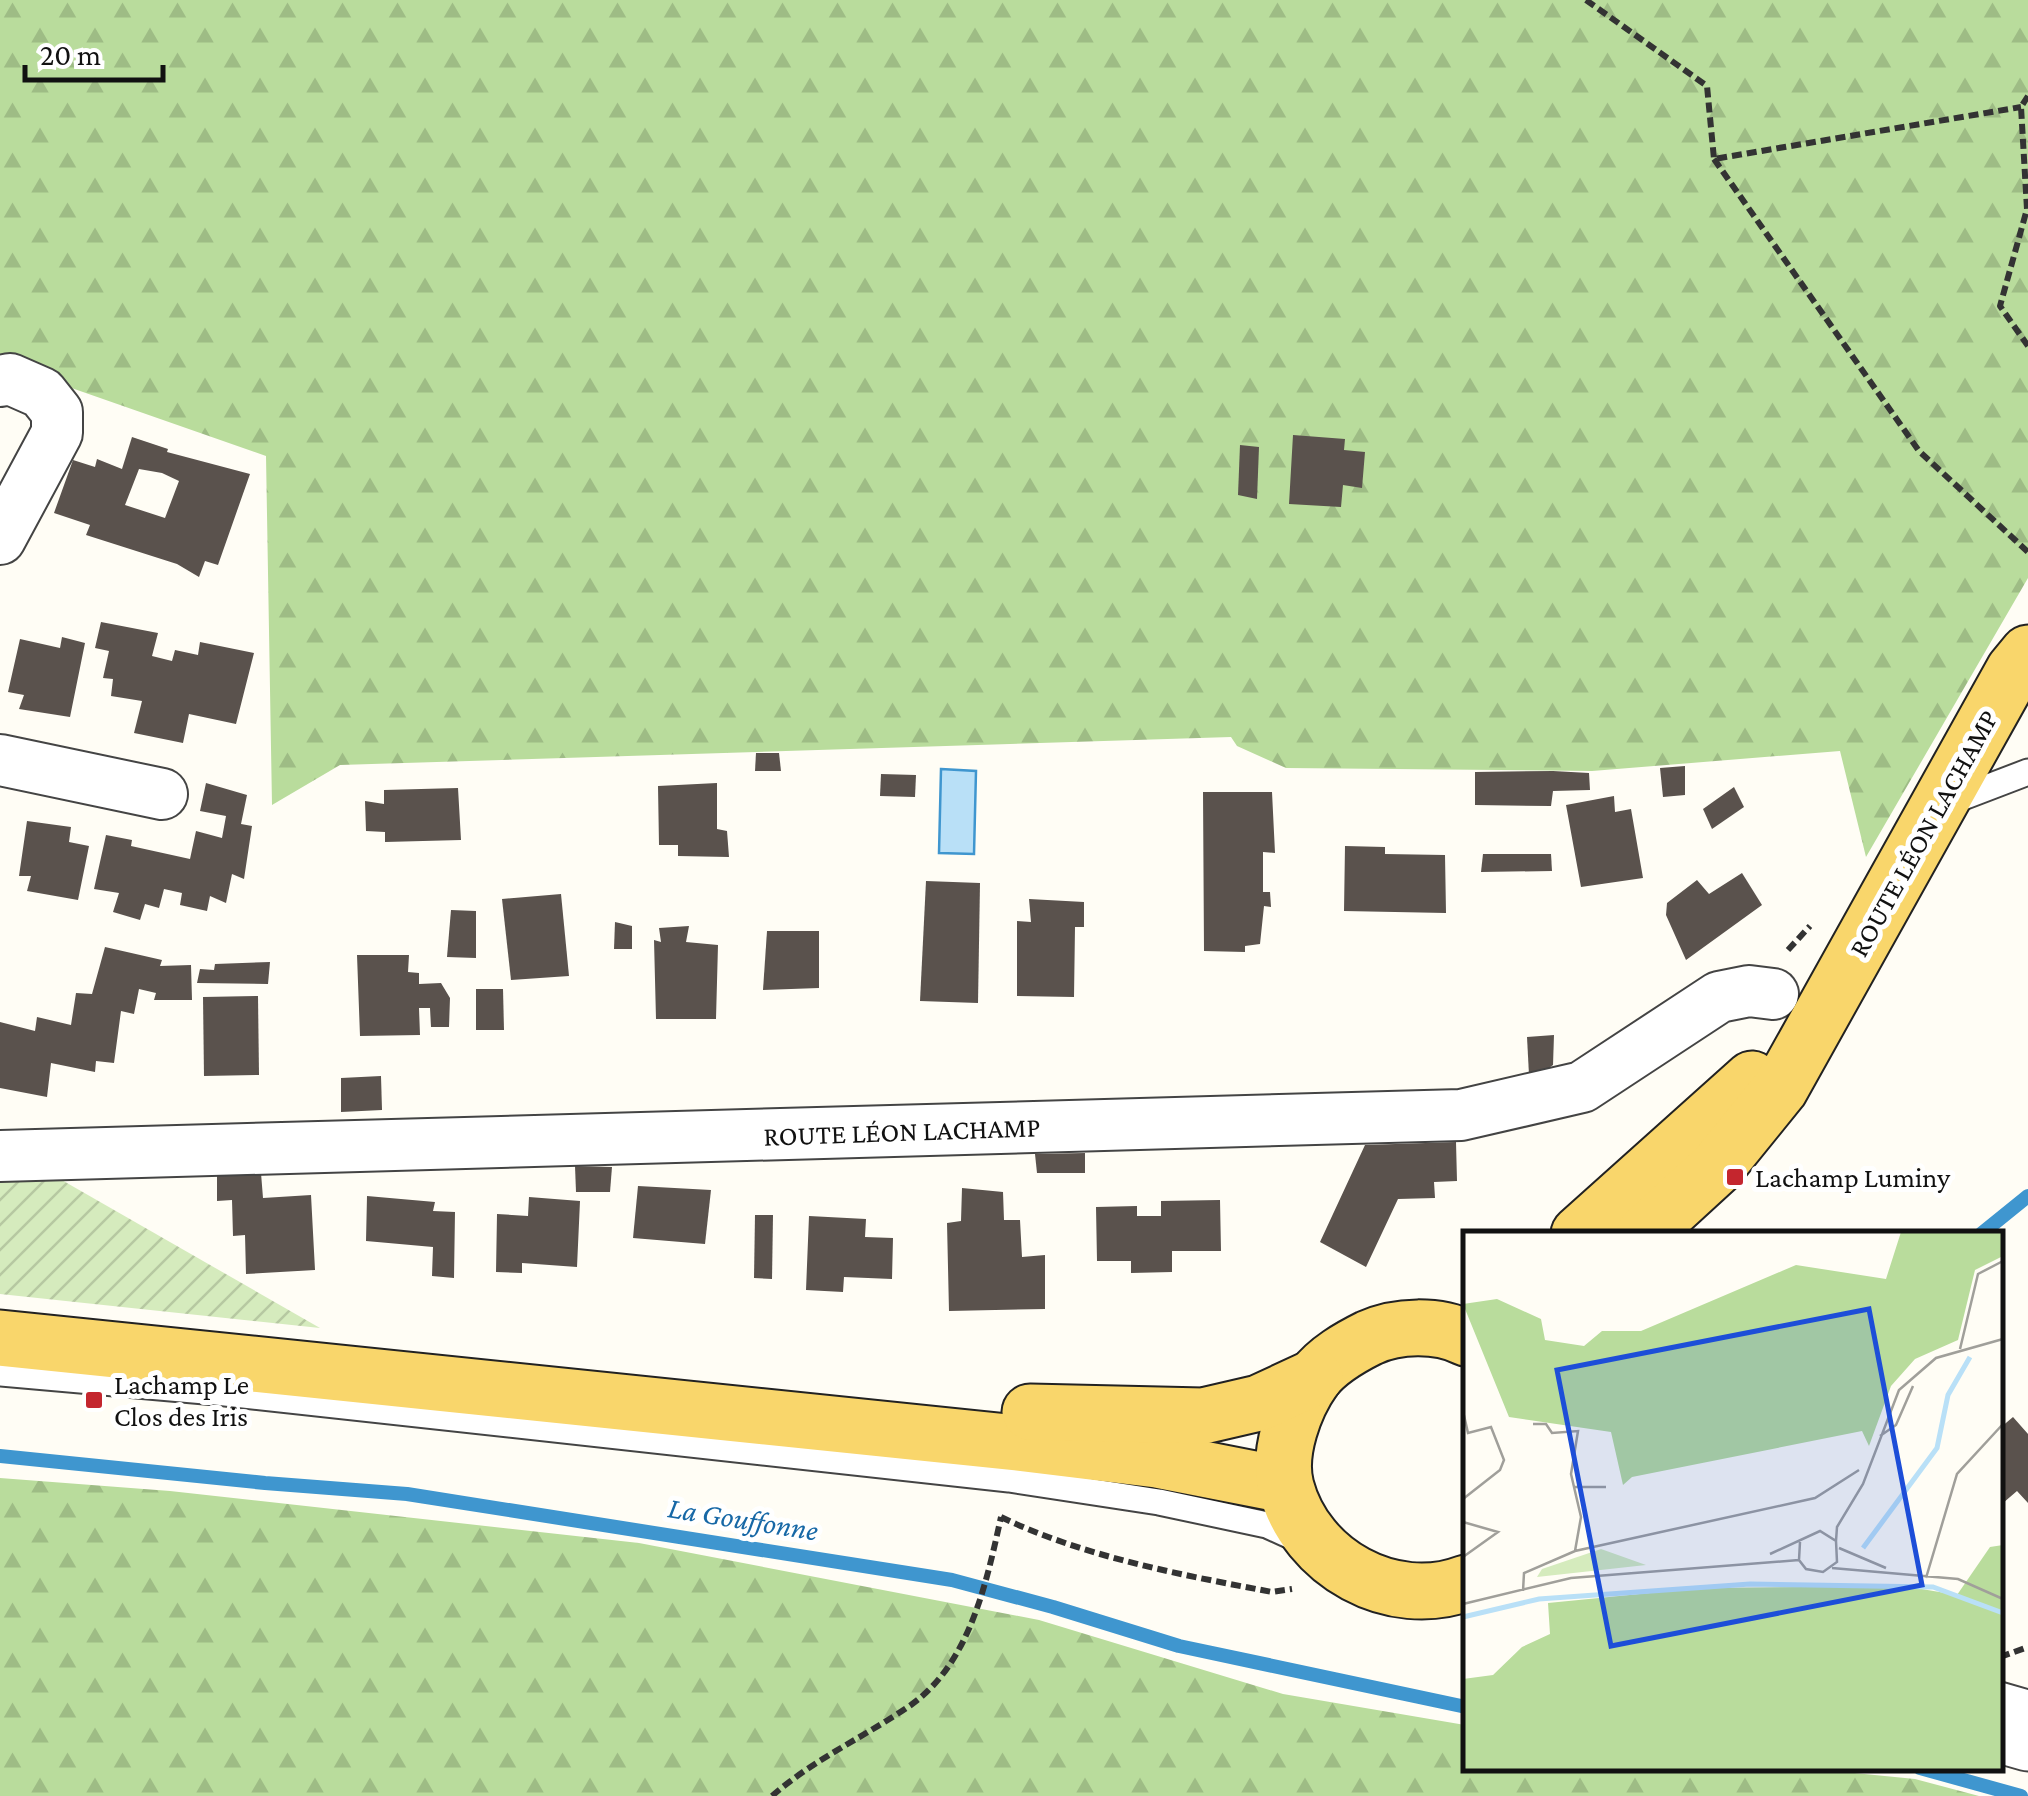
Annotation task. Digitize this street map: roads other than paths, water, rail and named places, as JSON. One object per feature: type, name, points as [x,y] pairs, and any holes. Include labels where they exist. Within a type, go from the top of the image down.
[{"type":"main road","name":"ROUTE LÉON LACHAMP","points":[[1582,1231],[1797,1005],[1938,807],[2014,670],[2028,653]]},
{"type":"main road","name":"ROUTE LÉON LACHAMP","points":[[1647,1231],[1716,1168],[1780,1089],[1797,1005]]},
{"type":"main road","points":[[579,1396],[1184,1418],[1259,1403],[1315,1377],[1344,1351],[1378,1334],[1417,1328],[1462,1332]]},
{"type":"main road","points":[[0,1338],[1139,1458],[1286,1485]]},
{"type":"main road","points":[[1315,1377],[1292,1419],[1286,1452],[1286,1485],[1314,1568],[1391,1589],[1422,1592],[1463,1583]]},
{"type":"street","points":[[0,381],[10,379],[42,393],[57,412],[58,433],[0,540]]},
{"type":"street","points":[[0,760],[162,794]]},
{"type":"street","name":"ROUTE LÉON LACHAMP","points":[[0,1156],[1461,1115],[1582,1086],[1718,997],[1749,991],[1797,1005]]},
{"type":"street","points":[[2003,1736],[2028,1743]]},
{"type":"lane","points":[[1938,807],[2028,772]]},
{"type":"lane","points":[[0,1373],[216,1392],[1009,1479],[1159,1502],[1267,1525],[1314,1568]]},
{"type":"lane","points":[[2003,1696],[2028,1703]]},
{"type":"water","points":[[941,769],[976,771],[974,854],[939,853]]},
{"type":"waterway","points":[[1985,1231],[2028,1196]]},
{"type":"waterway","name":"La Gouffonne","points":[[0,1456],[407,1494],[952,1580],[1179,1646],[1463,1706]]},
{"type":"waterway","name":"La Gouffonne","points":[[1931,1771],[2021,1796]]},
{"type":"place","name":"Lachamp Luminy","points":[[1735,1177]]},
{"type":"place","name":"Lachamp Le Clos des Iris","points":[[94,1400]]}]
